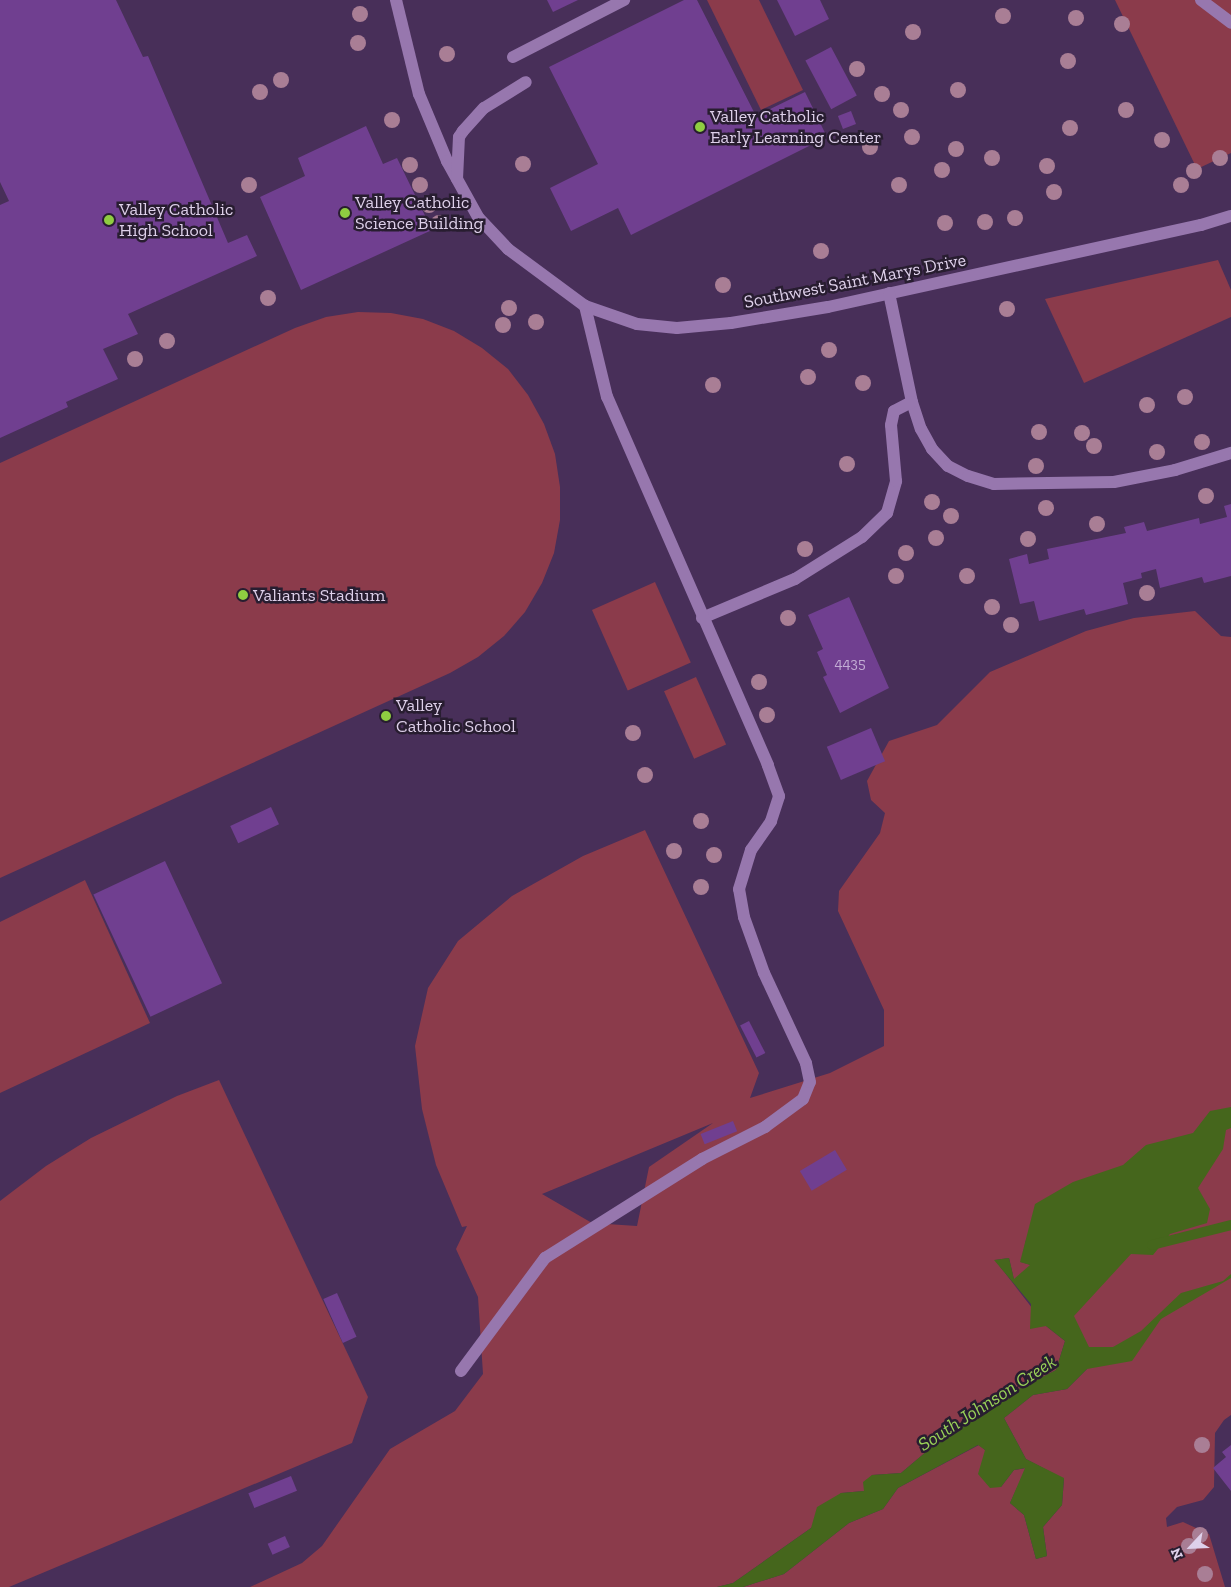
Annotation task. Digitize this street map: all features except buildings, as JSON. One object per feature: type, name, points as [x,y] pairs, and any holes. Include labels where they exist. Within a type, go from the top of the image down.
[{"type":"street","name":"Southwest Saint Marys Drive","points":[[396,0],[419,94],[458,182],[478,217],[508,250],[584,306],[637,324],[677,328],[731,323],[819,309],[1201,225],[1231,216]]},
{"type":"street","points":[[512,57],[624,0]]},
{"type":"street","points":[[1200,0],[1231,22]]},
{"type":"street","points":[[458,182],[458,146],[463,130],[484,108],[526,82]]},
{"type":"street","points":[[889,293],[912,402],[932,449],[948,466],[968,476],[994,484],[1114,482],[1174,470],[1231,452]]},
{"type":"street","points":[[460,1371],[545,1258],[702,1160],[765,1127],[803,1099],[810,1082],[806,1063],[757,954],[744,917],[739,888],[751,850],[771,821],[779,796],[768,765],[702,618],[608,397],[584,306]]},
{"type":"street","points":[[702,618],[788,582],[862,537],[886,513],[896,481],[891,424],[894,412],[912,402]]},
{"type":"shaded area","points":[[707,0],[759,0],[803,90],[761,110]]},
{"type":"shaded area","points":[[1115,0],[1231,0],[1231,153],[1197,169]]},
{"type":"shaded area","points":[[1218,260],[1231,290],[1231,317],[1084,383],[1045,299]]},
{"type":"shaded area","name":"Valiants Stadium","points":[[358,312],[391,313],[423,319],[454,331],[482,348],[508,369],[528,395],[544,424],[555,454],[560,487],[560,520],[554,553],[542,583],[525,612],[504,636],[478,657],[450,673],[0,878],[0,463],[295,328],[326,317]]},
{"type":"shaded area","points":[[655,582],[691,662],[628,690],[592,610]]},
{"type":"shaded area","points":[[1195,611],[1221,636],[1231,637],[1231,1415],[1224,1420],[1215,1433],[1214,1487],[1203,1500],[1177,1507],[1166,1518],[1167,1527],[1183,1522],[1209,1534],[1225,1587],[743,1587],[784,1574],[849,1523],[883,1509],[898,1488],[979,1445],[985,1450],[1001,1487],[1014,1470],[1026,1468],[1010,1503],[1024,1515],[1036,1559],[1047,1556],[1043,1527],[1062,1505],[1064,1479],[1026,1459],[1004,1418],[1033,1395],[1067,1389],[1087,1369],[1026,1240],[1021,1262],[1031,1265],[1029,1270],[1014,1280],[1009,1258],[995,1260],[1046,1326],[1065,1341],[1056,1370],[972,1413],[901,1473],[872,1475],[864,1491],[841,1493],[811,1528],[733,1583],[717,1587],[250,1587],[302,1563],[322,1546],[390,1449],[455,1411],[483,1374],[478,1297],[456,1249],[467,1226],[462,1227],[436,1165],[422,1109],[415,1046],[428,988],[458,941],[512,896],[583,856],[645,830],[759,1073],[750,1098],[830,1073],[884,1046],[884,1010],[838,911],[839,891],[880,833],[885,813],[871,800],[867,781],[889,741],[937,725],[990,672],[1086,631],[1134,618]],"holes":[[[713,1123],[649,1167],[637,1226],[592,1223],[542,1194]]]},
{"type":"shaded area","points":[[696,677],[726,745],[694,759],[664,691]]},
{"type":"shaded area","points":[[85,880],[150,1023],[0,1093],[0,922]]},
{"type":"shaded area","points":[[219,1080],[368,1397],[352,1443],[9,1587],[0,1587],[0,1201],[46,1166],[91,1138],[177,1096]]},
{"type":"shaded area","points":[[1231,1107],[1231,1128],[1226,1130],[1223,1149],[1198,1188],[1210,1209],[1207,1223],[1170,1234],[1153,1255],[1131,1254],[1074,1316],[1089,1347],[1113,1347],[1141,1331],[1181,1293],[1223,1281],[1231,1274],[1231,1278],[1161,1319],[1132,1361],[1087,1369],[1067,1389],[1033,1395],[1004,1418],[1026,1459],[1064,1478],[1062,1505],[1043,1527],[1047,1556],[1036,1559],[1024,1515],[1010,1503],[1025,1468],[1014,1470],[1001,1487],[990,1488],[978,1474],[985,1450],[978,1445],[898,1488],[883,1509],[849,1523],[784,1574],[743,1587],[717,1587],[733,1583],[811,1528],[817,1507],[841,1493],[864,1491],[863,1482],[872,1475],[901,1473],[972,1413],[1056,1370],[1065,1341],[1046,1326],[1030,1329],[1031,1304],[994,1260],[1009,1258],[1014,1279],[1030,1265],[1020,1262],[1035,1204],[1073,1182],[1123,1165],[1146,1145],[1193,1133],[1210,1111]]},
{"type":"waterway","name":"South Johnson Creek","points":[[1152,1245],[1231,1225]]},
{"type":"place","name":"Valley Catholic Early Learning Center","points":[[700,127]]},
{"type":"place","name":"Valley Catholic Science Building","points":[[345,213]]},
{"type":"place","name":"Valley Catholic High School","points":[[109,220]]},
{"type":"place","name":"Valiants Stadium","points":[[243,595]]},
{"type":"place","name":"Valley Catholic School","points":[[386,716]]}]
